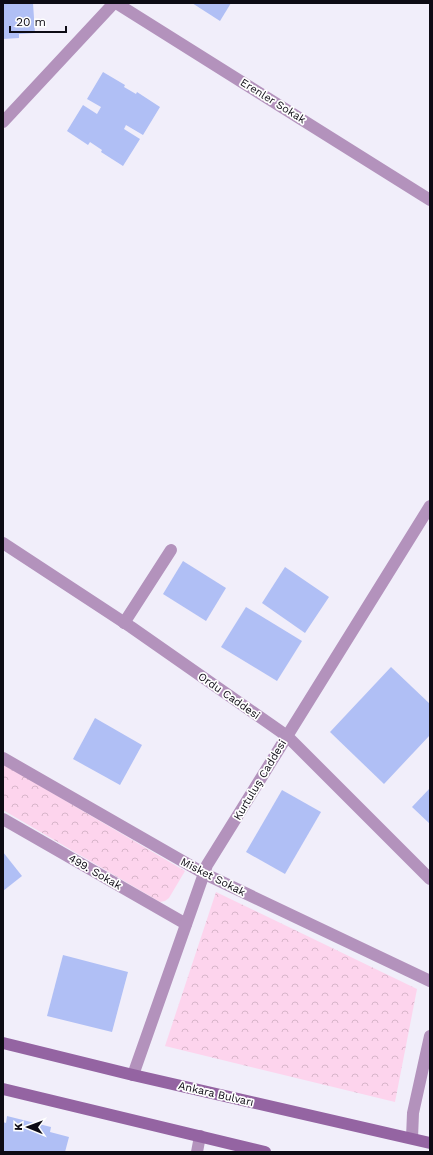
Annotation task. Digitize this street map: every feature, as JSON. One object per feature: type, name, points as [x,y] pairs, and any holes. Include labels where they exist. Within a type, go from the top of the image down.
[{"type":"main road","name":"Ankara Bulvarı","points":[[3,1043],[133,1075],[430,1142]]},
{"type":"main road","points":[[3,1089],[265,1152]]},
{"type":"street","points":[[3,122],[115,3]]},
{"type":"street","name":"Erenler Sokak","points":[[115,3],[430,200]]},
{"type":"street","name":"Kurtuluş Caddesi","points":[[133,1075],[208,865],[430,506]]},
{"type":"street","name":"Ordu Caddesi","points":[[3,543],[124,623],[287,736],[430,879]]},
{"type":"street","points":[[124,623],[171,550]]},
{"type":"street","name":"Misket Sokak","points":[[3,758],[204,874],[430,981]]},
{"type":"street","name":"499. Sokak","points":[[3,819],[186,924]]},
{"type":"street","points":[[412,1138],[413,1113],[430,1036]]},
{"type":"street","points":[[197,1152],[200,1136]]},
{"type":"green space","points":[[3,764],[185,871],[169,898],[160,902],[3,810]]},
{"type":"green space","points":[[216,892],[417,989],[395,1102],[165,1046]]},
{"type":"building","points":[[3,3],[33,3],[35,33],[19,34],[19,38],[3,39]]},
{"type":"building","points":[[192,3],[231,3],[220,21]]},
{"type":"building","points":[[103,72],[125,85],[124,87],[136,94],[137,92],[160,107],[143,135],[126,125],[124,129],[140,139],[123,166],[101,152],[102,150],[90,142],[88,145],[67,131],[83,105],[97,114],[101,107],[87,99]]},
{"type":"building","points":[[183,561],[226,588],[206,621],[163,594]]},
{"type":"building","points":[[285,567],[329,597],[305,633],[262,603]]},
{"type":"building","points":[[246,607],[302,641],[277,681],[221,647]]},
{"type":"building","points":[[391,667],[430,704],[430,735],[384,784],[330,732]]},
{"type":"building","points":[[95,718],[142,745],[120,785],[73,759]]},
{"type":"building","points":[[430,788],[430,824],[412,807]]},
{"type":"building","points":[[282,790],[321,812],[285,874],[246,852]]},
{"type":"building","points":[[3,852],[22,876],[3,891]]},
{"type":"building","points":[[63,955],[128,972],[112,1032],[47,1016]]},
{"type":"building","points":[[7,1116],[51,1127],[50,1132],[69,1137],[65,1152],[3,1152],[3,1122],[6,1123]]}]
